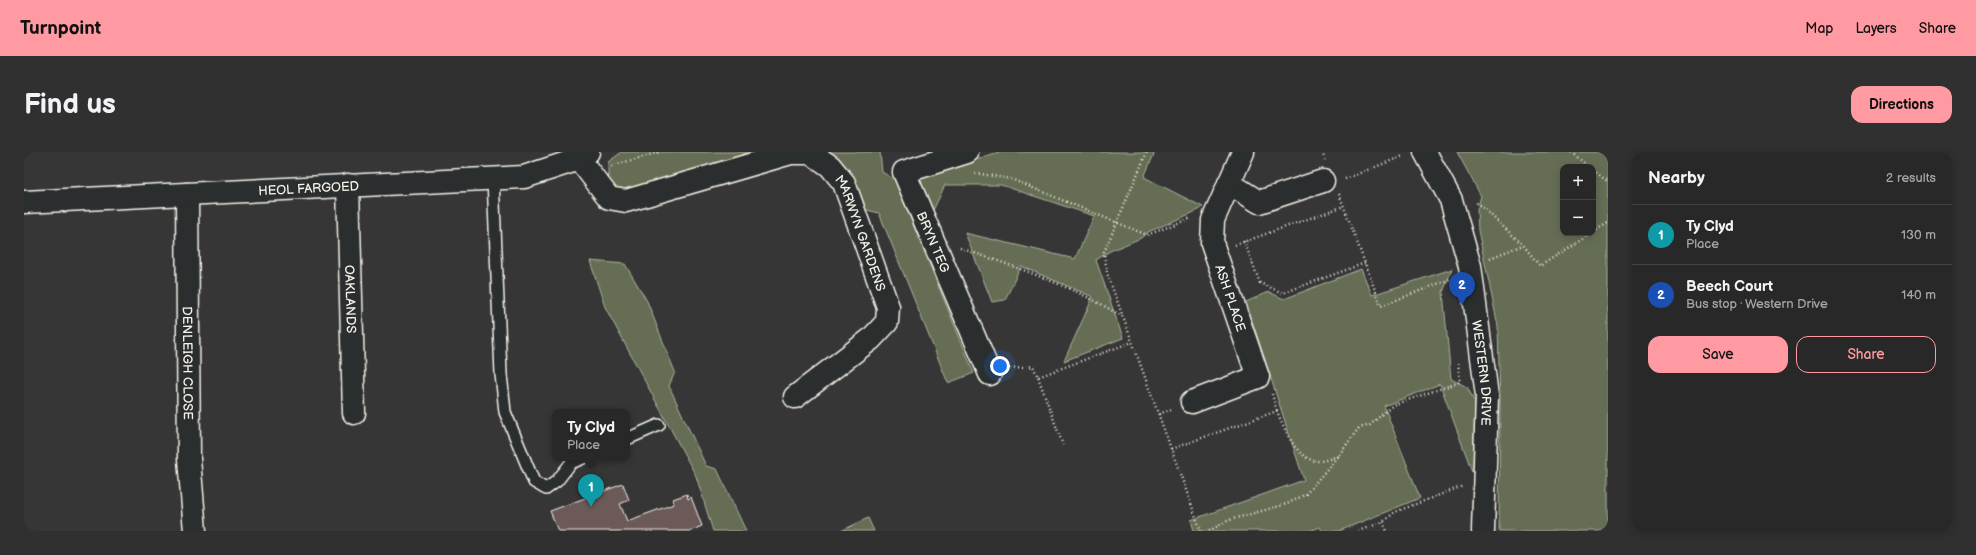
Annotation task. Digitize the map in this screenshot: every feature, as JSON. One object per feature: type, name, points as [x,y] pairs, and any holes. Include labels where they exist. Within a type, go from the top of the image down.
[{"type":"street","name":"MARWYN GARDENS","points":[[579,154],[609,198],[626,201],[791,152],[811,153],[830,166],[844,183],[888,307],[887,322],[871,339],[795,397]]},
{"type":"street","name":"ASH PLACE","points":[[1192,402],[1258,377],[1212,243],[1213,220],[1243,152]]},
{"type":"street","name":"WESTERN DRIVE","points":[[1416,153],[1451,200],[1470,266],[1486,396],[1483,531]]},
{"type":"street","name":"HEOL FARGOED","points":[[24,202],[524,177],[579,154]]},
{"type":"street","name":"BRYN TEG","points":[[968,162],[904,172],[990,374]]},
{"type":"street","points":[[1229,183],[1259,202],[1329,182]]},
{"type":"street","name":"OAKLANDS","points":[[348,185],[354,413]]},
{"type":"street","name":"DENLEIGH CLOSE","points":[[187,194],[189,459],[195,531]]},
{"type":"lane","points":[[493,178],[501,374],[505,412],[534,482],[546,489],[558,481],[571,463],[576,461]]},
{"type":"lane","points":[[630,438],[659,425]]},
{"type":"path","points":[[579,154],[605,168],[660,152]]},
{"type":"path","points":[[1147,152],[1104,252],[1107,273],[1201,531]]},
{"type":"path","points":[[1322,152],[1329,182],[1344,206],[1381,306],[1451,278],[1452,286]]},
{"type":"path","points":[[1571,152],[1585,164]]},
{"type":"path","points":[[1329,182],[1416,153]]},
{"type":"path","points":[[968,162],[1147,235],[1194,216],[1213,220]]},
{"type":"path","points":[[1596,172],[1608,182]]},
{"type":"path","points":[[1451,200],[1479,204],[1523,245],[1540,266],[1587,236]]},
{"type":"path","points":[[1215,252],[1344,206]]},
{"type":"path","points":[[1596,230],[1608,223]]},
{"type":"path","points":[[931,237],[1011,265],[1104,305],[1123,317]]},
{"type":"path","points":[[1244,241],[1260,284],[1283,293],[1365,263]]},
{"type":"path","points":[[1470,266],[1523,245]]},
{"type":"path","points":[[1038,377],[1132,342]]},
{"type":"path","points":[[1209,531],[1229,520],[1287,504],[1306,494],[1359,428],[1370,425],[1392,405],[1460,382],[1458,358]]},
{"type":"path","points":[[990,374],[1014,366],[1033,366],[1063,445]]},
{"type":"path","points":[[1171,449],[1277,411],[1287,436],[1302,455],[1318,462],[1338,456]]},
{"type":"path","points":[[1358,531],[1383,522],[1395,512],[1484,479]]},
{"type":"path","points":[[1383,522],[1386,531]]},
{"type":"green space","points":[[622,152],[782,152],[626,196],[616,189],[608,180],[608,162]]},
{"type":"green space","points":[[830,152],[880,152],[882,172],[895,180],[974,373],[948,383],[879,213],[859,208],[848,174]]},
{"type":"green space","points":[[1002,152],[1155,152],[1144,177],[1203,207],[1148,232],[1141,238],[1110,251],[1096,260],[1123,338],[1064,361],[1093,297],[1021,266],[1005,300],[992,302],[965,233],[1075,259],[1094,216],[1001,185],[945,185],[930,217],[916,183],[923,176]]},
{"type":"green space","points":[[1457,152],[1608,152],[1608,531],[1499,531],[1500,404],[1498,326],[1478,230],[1477,210],[1481,196]]},
{"type":"green space","points":[[590,261],[625,264],[647,301],[675,372],[669,386],[706,466],[717,469],[746,531],[713,531],[696,476],[605,307]]},
{"type":"green space","points":[[1361,269],[1372,295],[1452,269],[1443,292],[1451,379],[1467,387],[1475,402],[1473,474],[1440,384],[1384,406],[1420,498],[1339,531],[1322,531],[1320,527],[1310,531],[1194,531],[1191,520],[1304,480],[1246,302],[1269,292],[1284,299]]},
{"type":"green space","points":[[868,518],[874,531],[841,531]]},
{"type":"building","points":[[623,484],[629,500],[620,504],[627,521],[674,504],[673,499],[687,494],[688,499],[691,497],[702,526],[690,531],[558,531],[550,511]]},
{"type":"place","name":"Beech Court","points":[[1462,305]]},
{"type":"place","name":"Ty Clyd","points":[[591,507]]}]
